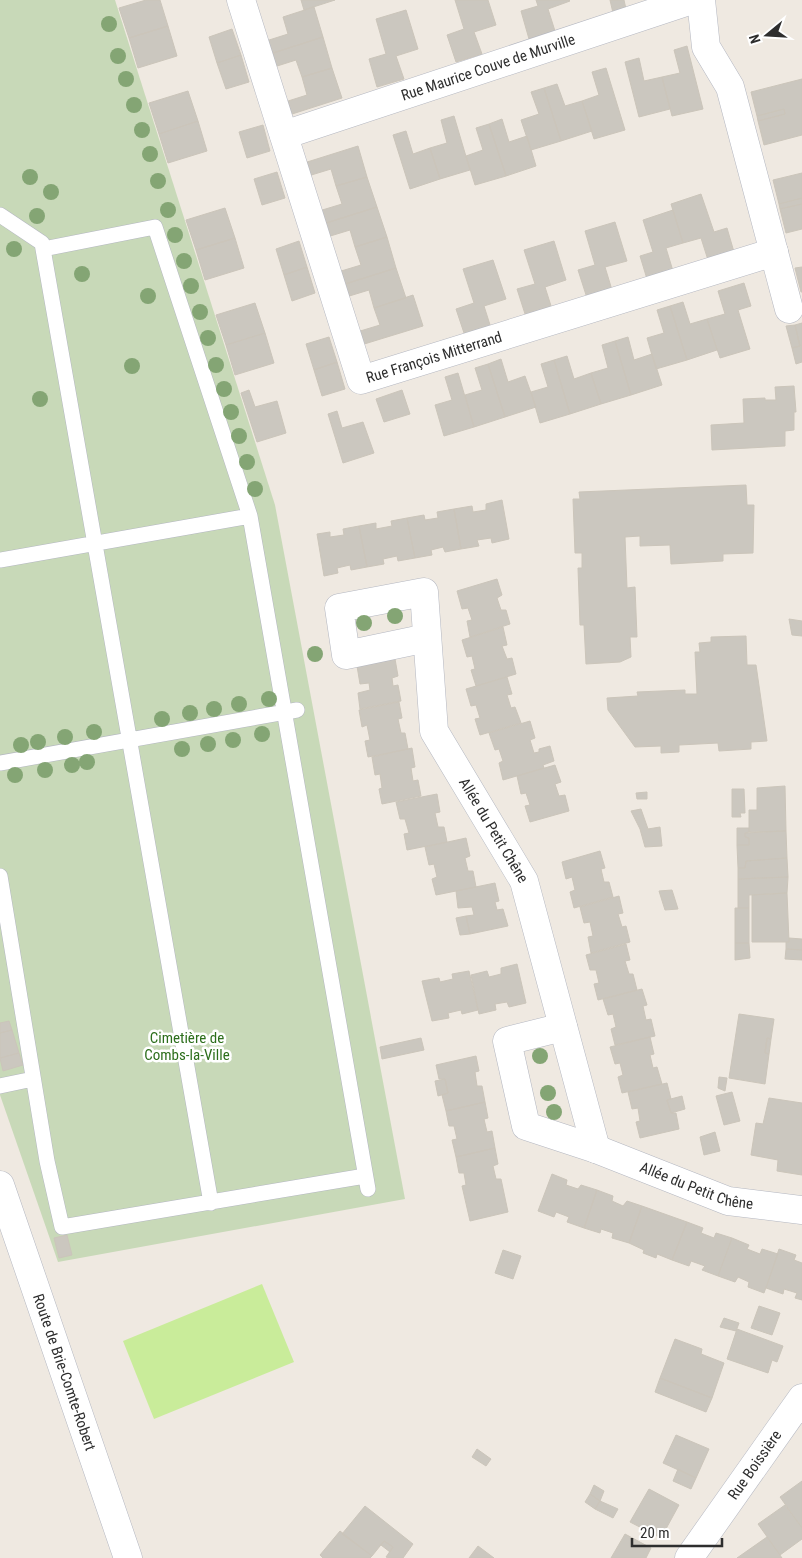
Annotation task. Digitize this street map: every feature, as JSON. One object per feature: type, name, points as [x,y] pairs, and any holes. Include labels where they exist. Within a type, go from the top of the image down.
[{"type":"street","name":"Rue François Mitterrand","points":[[241,0],[362,380],[774,252]]},
{"type":"street","name":"Rue Maurice Couve de Murville","points":[[284,134],[692,0]]},
{"type":"street","points":[[701,0],[706,47],[730,87],[789,308]]},
{"type":"street","name":"Allée du Petit Chêne","points":[[427,638],[434,731],[524,881],[596,1149]]},
{"type":"street","name":"Allée du Petit Chêne","points":[[563,1027],[507,1041],[526,1126],[596,1149],[728,1201],[802,1210]]},
{"type":"street","name":"Route de Brie-Comte-Robert","points":[[0,1185],[128,1558]]},
{"type":"street","name":"Rue Boissière","points":[[689,1558],[802,1398]]},
{"type":"lane","points":[[0,214],[42,243],[211,1203]]},
{"type":"lane","points":[[0,876],[47,1161],[62,1227],[211,1203],[367,1183],[290,712],[250,516],[155,227],[43,249]]},
{"type":"lane","points":[[0,560],[250,516]]},
{"type":"lane","points":[[0,763],[290,712]]},
{"type":"lane","points":[[0,1086],[33,1079]]},
{"type":"green space","name":"Cimetière de Combs-la-Ville","points":[[0,0],[115,0],[275,505],[405,1199],[58,1262],[0,1095]]},
{"type":"green space","points":[[262,1284],[294,1362],[154,1419],[123,1341]]},
{"type":"building","points":[[146,0],[160,0],[168,26],[129,38],[119,8]]},
{"type":"building","points":[[301,0],[335,0],[304,10]]},
{"type":"building","points":[[455,0],[488,0],[496,25],[474,32],[482,54],[456,62],[447,35],[464,29]]},
{"type":"building","points":[[536,0],[570,1],[548,9],[555,31],[529,39],[521,11],[538,6]]},
{"type":"building","points":[[610,0],[624,0],[626,9],[613,13]]},
{"type":"building","points":[[314,7],[323,37],[270,54],[266,41],[288,34],[283,17]]},
{"type":"building","points":[[406,10],[418,49],[396,56],[404,79],[377,87],[369,59],[386,54],[376,19]]},
{"type":"building","points":[[168,26],[177,56],[138,68],[129,38]]},
{"type":"building","points":[[232,29],[241,55],[217,63],[209,37]]},
{"type":"building","points":[[323,37],[332,68],[302,77],[296,60],[274,67],[270,54]]},
{"type":"building","points":[[687,46],[703,109],[672,116],[662,77],[680,73],[674,50]]},
{"type":"building","points":[[241,55],[249,82],[226,89],[217,63]]},
{"type":"building","points":[[639,58],[644,81],[662,77],[670,109],[639,117],[625,62]]},
{"type":"building","points":[[332,68],[342,98],[289,115],[285,102],[307,95],[302,77]]},
{"type":"building","points":[[606,68],[625,130],[594,139],[582,101],[599,95],[592,72]]},
{"type":"building","points":[[802,79],[802,135],[764,145],[758,121],[785,114],[784,109],[757,116],[751,92]]},
{"type":"building","points":[[557,84],[565,106],[582,101],[592,131],[561,141],[544,88]]},
{"type":"building","points":[[544,88],[561,141],[531,150],[521,120],[539,114],[531,92]]},
{"type":"building","points":[[188,91],[198,121],[159,134],[149,103]]},
{"type":"building","points":[[784,109],[785,114],[758,121],[757,116]]},
{"type":"building","points":[[454,116],[470,170],[440,179],[430,148],[447,143],[441,120]]},
{"type":"building","points":[[502,119],[509,142],[527,136],[536,166],[506,176],[489,124]]},
{"type":"building","points":[[198,121],[207,151],[168,163],[159,134]]},
{"type":"building","points":[[489,124],[506,176],[475,185],[466,156],[483,150],[476,128]]},
{"type":"building","points":[[263,125],[270,151],[247,158],[239,132]]},
{"type":"building","points":[[406,131],[413,154],[430,148],[440,179],[410,189],[393,135]]},
{"type":"building","points":[[358,146],[367,177],[336,186],[331,169],[308,176],[304,163]]},
{"type":"building","points":[[277,172],[285,198],[262,205],[254,179]]},
{"type":"building","points":[[802,173],[802,198],[779,204],[773,180]]},
{"type":"building","points":[[367,177],[377,207],[323,224],[319,211],[342,204],[336,186]]},
{"type":"building","points":[[701,194],[714,232],[727,228],[734,252],[708,260],[701,238],[683,243],[671,204]]},
{"type":"building","points":[[802,198],[802,204],[780,209],[779,204]]},
{"type":"building","points":[[802,204],[802,229],[786,233],[780,209]]},
{"type":"building","points":[[377,207],[387,237],[355,247],[350,230],[327,237],[323,224]]},
{"type":"building","points":[[225,208],[235,238],[196,250],[186,220]]},
{"type":"building","points":[[673,210],[683,243],[666,248],[673,271],[647,279],[640,256],[653,252],[643,220]]},
{"type":"building","points":[[615,222],[627,261],[605,267],[612,290],[587,298],[578,270],[595,265],[585,231]]},
{"type":"building","points":[[387,237],[396,268],[342,285],[338,272],[361,265],[355,247]]},
{"type":"building","points":[[235,238],[244,268],[205,280],[196,250]]},
{"type":"building","points":[[299,241],[307,267],[284,275],[276,249]]},
{"type":"building","points":[[554,241],[566,280],[545,287],[552,309],[526,317],[517,289],[535,284],[524,250]]},
{"type":"building","points":[[493,260],[506,299],[484,306],[491,328],[465,336],[456,309],[474,303],[463,269]]},
{"type":"building","points":[[307,267],[315,293],[292,301],[284,275]]},
{"type":"building","points":[[802,267],[802,292],[801,292],[795,268]]},
{"type":"building","points":[[396,268],[406,298],[374,308],[369,290],[346,297],[342,285]]},
{"type":"building","points":[[744,283],[751,306],[738,310],[750,349],[720,358],[707,319],[725,314],[718,291]]},
{"type":"building","points":[[413,295],[423,326],[361,345],[357,332],[380,325],[374,308]]},
{"type":"building","points":[[683,302],[690,324],[707,319],[717,350],[687,360],[670,306]]},
{"type":"building","points":[[255,303],[265,333],[226,345],[216,315]]},
{"type":"building","points":[[670,306],[687,360],[656,369],[647,338],[664,333],[657,310]]},
{"type":"building","points":[[802,323],[802,362],[796,364],[792,348],[800,346],[795,325]]},
{"type":"building","points":[[795,325],[800,346],[792,348],[786,326]]},
{"type":"building","points":[[265,333],[274,363],[235,375],[226,345]]},
{"type":"building","points":[[329,337],[337,362],[314,370],[306,344]]},
{"type":"building","points":[[628,337],[634,360],[652,354],[662,385],[631,395],[615,341]]},
{"type":"building","points":[[615,341],[631,395],[601,404],[591,373],[608,368],[602,345]]},
{"type":"building","points":[[567,356],[574,379],[591,373],[601,404],[570,414],[554,360]]},
{"type":"building","points":[[501,359],[508,382],[525,376],[536,407],[505,417],[488,364]]},
{"type":"building","points":[[554,360],[570,414],[540,423],[531,392],[548,387],[541,364]]},
{"type":"building","points":[[337,362],[345,389],[322,396],[314,370]]},
{"type":"building","points":[[488,364],[505,417],[474,427],[465,395],[482,390],[475,368]]},
{"type":"building","points":[[458,373],[474,427],[444,436],[435,405],[452,400],[445,377]]},
{"type":"building","points":[[794,386],[796,412],[794,412],[794,430],[785,431],[785,446],[712,450],[711,425],[744,423],[743,399],[765,398],[765,400],[776,400],[775,387]]},
{"type":"building","points":[[249,390],[255,407],[277,401],[286,433],[257,442],[241,393]]},
{"type":"building","points":[[402,390],[410,414],[384,422],[376,399]]},
{"type":"building","points":[[337,411],[342,428],[363,422],[374,453],[343,463],[328,414]]},
{"type":"building","points":[[746,485],[747,505],[754,505],[753,553],[723,554],[723,561],[671,564],[670,545],[640,546],[640,536],[625,537],[627,588],[635,587],[637,637],[630,637],[631,657],[620,662],[586,664],[584,625],[580,625],[578,568],[582,568],[582,553],[575,553],[573,499],[580,499],[579,492]]},
{"type":"building","points":[[502,500],[509,539],[492,543],[491,538],[477,540],[479,546],[461,549],[454,509],[472,506],[473,512],[486,510],[486,504]]},
{"type":"building","points":[[454,509],[461,549],[445,552],[443,547],[431,550],[432,555],[415,558],[407,518],[424,515],[425,520],[438,518],[437,512]]},
{"type":"building","points":[[407,518],[415,558],[398,561],[397,556],[383,559],[384,564],[367,567],[359,526],[376,523],[376,529],[392,526],[391,521]]},
{"type":"building","points":[[359,526],[367,567],[351,570],[350,565],[337,568],[338,573],[324,576],[317,534],[330,532],[330,537],[344,535],[343,529]]},
{"type":"building","points":[[497,579],[502,595],[497,598],[501,610],[506,610],[510,624],[470,637],[467,621],[472,620],[468,608],[462,609],[457,591]]},
{"type":"building","points":[[789,619],[802,621],[802,636],[792,635]]},
{"type":"building","points":[[503,627],[507,645],[502,646],[507,659],[512,658],[516,674],[476,686],[471,670],[475,669],[472,656],[467,657],[462,640]]},
{"type":"building","points":[[746,636],[747,665],[756,665],[767,741],[751,742],[751,749],[719,751],[718,743],[679,745],[679,752],[661,753],[661,746],[635,747],[608,710],[607,698],[638,696],[637,692],[685,690],[685,694],[697,694],[695,652],[700,652],[699,643],[711,642],[711,637]]},
{"type":"building","points":[[395,659],[398,676],[392,678],[393,686],[398,685],[401,701],[360,709],[358,693],[370,690],[369,683],[360,684],[357,666]]},
{"type":"building","points":[[507,677],[512,694],[507,695],[511,708],[515,707],[521,723],[480,735],[475,719],[480,718],[476,705],[471,706],[466,689]]},
{"type":"building","points":[[399,702],[402,718],[398,719],[401,733],[405,733],[408,749],[368,757],[365,741],[370,740],[367,725],[362,727],[359,710]]},
{"type":"building","points":[[530,721],[535,738],[530,740],[534,753],[539,752],[539,749],[550,746],[554,761],[543,765],[544,768],[503,780],[499,763],[503,761],[499,749],[495,750],[489,733]]},
{"type":"building","points":[[412,748],[415,767],[411,768],[413,781],[418,780],[421,796],[382,804],[379,789],[382,788],[380,774],[375,775],[372,757]]},
{"type":"building","points":[[555,765],[561,782],[555,784],[559,796],[565,795],[569,811],[530,822],[525,806],[530,805],[526,793],[521,794],[517,776]]},
{"type":"building","points":[[785,786],[786,831],[749,832],[749,810],[757,810],[757,788]]},
{"type":"building","points":[[732,789],[744,789],[745,813],[740,813],[741,817],[732,817]]},
{"type":"building","points":[[647,792],[647,799],[637,799],[636,793]]},
{"type":"building","points":[[437,794],[440,812],[435,813],[438,827],[444,827],[447,842],[407,850],[404,834],[409,833],[405,819],[400,819],[396,802]]},
{"type":"building","points":[[641,809],[648,829],[660,827],[662,846],[645,847],[640,829],[631,811]]},
{"type":"building","points":[[737,828],[749,828],[749,832],[745,833],[745,837],[749,838],[749,845],[737,845]]},
{"type":"building","points":[[786,831],[787,858],[746,861],[745,868],[738,868],[737,845],[749,845],[749,838],[745,837],[745,833]]},
{"type":"building","points":[[466,838],[470,856],[465,858],[468,871],[473,871],[476,887],[436,895],[432,879],[437,877],[434,864],[429,865],[425,847]]},
{"type":"building","points":[[600,851],[605,868],[601,869],[604,882],[609,882],[613,897],[574,908],[570,892],[575,890],[572,877],[566,879],[562,862]]},
{"type":"building","points":[[787,858],[788,877],[738,879],[738,868],[745,868],[746,861]]},
{"type":"building","points":[[788,877],[787,893],[749,895],[749,908],[738,908],[738,879]]},
{"type":"building","points":[[495,883],[499,901],[495,902],[497,910],[503,909],[508,926],[470,934],[466,916],[474,915],[472,907],[458,908],[456,891]]},
{"type":"building","points":[[672,890],[678,909],[665,910],[659,891]]},
{"type":"building","points":[[787,893],[789,942],[752,942],[752,895]]},
{"type":"building","points":[[619,896],[623,913],[618,914],[622,927],[626,926],[630,942],[591,953],[588,937],[593,936],[590,922],[584,923],[580,907]]},
{"type":"building","points":[[735,908],[749,908],[749,943],[735,943]]},
{"type":"building","points":[[466,916],[470,934],[460,935],[456,918]]},
{"type":"building","points":[[789,938],[802,939],[802,950],[786,949],[786,942],[789,942]]},
{"type":"building","points":[[735,943],[749,943],[750,958],[735,960]]},
{"type":"building","points":[[626,944],[630,960],[625,961],[629,974],[633,974],[637,990],[598,1000],[594,984],[599,983],[596,970],[590,970],[586,955]]},
{"type":"building","points":[[786,949],[802,950],[802,960],[785,959]]},
{"type":"building","points":[[517,964],[526,1003],[509,1007],[507,1002],[495,1004],[496,1010],[479,1014],[471,975],[487,971],[489,977],[501,974],[501,968]]},
{"type":"building","points":[[469,971],[478,1010],[462,1014],[461,1010],[448,1013],[449,1018],[432,1021],[422,981],[439,978],[440,982],[453,979],[452,974]]},
{"type":"building","points":[[642,989],[647,1005],[643,1006],[646,1020],[651,1019],[655,1036],[615,1045],[611,1029],[616,1027],[613,1014],[608,1015],[603,999]]},
{"type":"building","points":[[739,1014],[774,1019],[771,1039],[767,1038],[765,1053],[769,1054],[765,1084],[729,1078]]},
{"type":"building","points":[[9,1021],[12,1030],[0,1033],[0,1023]]},
{"type":"building","points":[[12,1030],[19,1053],[0,1058],[0,1033]]},
{"type":"building","points":[[650,1037],[654,1054],[650,1055],[653,1068],[657,1067],[662,1084],[622,1093],[618,1077],[623,1075],[620,1063],[615,1064],[610,1047]]},
{"type":"building","points":[[421,1038],[424,1050],[382,1059],[380,1047]]},
{"type":"building","points":[[767,1038],[771,1039],[769,1054],[765,1053]]},
{"type":"building","points":[[19,1053],[23,1065],[3,1071],[0,1058]]},
{"type":"building","points":[[476,1056],[479,1071],[475,1072],[477,1086],[482,1086],[485,1102],[446,1111],[442,1095],[448,1093],[445,1079],[439,1079],[436,1065]]},
{"type":"building","points":[[719,1077],[727,1078],[725,1091],[718,1088]]},
{"type":"building","points":[[445,1079],[448,1093],[438,1096],[435,1081]]},
{"type":"building","points":[[667,1083],[671,1099],[667,1100],[671,1113],[676,1113],[679,1129],[640,1138],[636,1122],[640,1121],[638,1108],[632,1109],[628,1092]]},
{"type":"building","points":[[732,1092],[740,1121],[724,1125],[716,1096]]},
{"type":"building","points":[[682,1096],[685,1109],[671,1113],[667,1100]]},
{"type":"building","points":[[769,1098],[802,1103],[802,1175],[777,1171],[778,1160],[751,1155],[756,1123],[763,1124]]},
{"type":"building","points":[[485,1102],[488,1118],[484,1119],[487,1132],[492,1131],[495,1148],[456,1157],[452,1140],[457,1139],[454,1126],[449,1126],[446,1111]]},
{"type":"building","points":[[715,1132],[720,1151],[704,1155],[700,1137]]},
{"type":"building","points":[[495,1148],[498,1164],[493,1166],[496,1179],[501,1179],[508,1212],[470,1221],[462,1186],[466,1185],[464,1173],[459,1173],[456,1157]]},
{"type":"building","points":[[552,1174],[567,1180],[566,1185],[578,1189],[581,1185],[597,1190],[584,1228],[567,1222],[569,1217],[556,1212],[554,1217],[538,1211]]},
{"type":"building","points":[[597,1190],[613,1196],[612,1201],[623,1206],[627,1201],[642,1206],[629,1243],[612,1238],[613,1233],[601,1229],[600,1233],[584,1228]]},
{"type":"building","points":[[642,1206],[687,1222],[672,1260],[657,1254],[656,1258],[643,1253],[644,1250],[629,1243]]},
{"type":"building","points":[[687,1222],[703,1228],[701,1233],[714,1238],[716,1233],[732,1238],[718,1276],[702,1270],[705,1266],[691,1261],[689,1266],[672,1260]]},
{"type":"building","points":[[67,1235],[72,1255],[59,1258],[54,1238]]},
{"type":"building","points":[[732,1238],[749,1245],[747,1249],[760,1254],[762,1249],[778,1254],[764,1293],[748,1287],[749,1282],[738,1277],[735,1282],[718,1276]]},
{"type":"building","points":[[779,1249],[796,1255],[794,1260],[802,1263],[802,1300],[795,1298],[797,1293],[784,1289],[783,1294],[766,1288]]},
{"type":"building","points":[[503,1250],[521,1256],[513,1279],[495,1273]]},
{"type":"building","points":[[759,1306],[780,1313],[772,1335],[751,1328]]},
{"type":"building","points":[[724,1318],[739,1323],[736,1331],[720,1327]]},
{"type":"building","points":[[737,1329],[783,1346],[777,1362],[772,1360],[768,1373],[727,1359]]},
{"type":"building","points":[[675,1339],[702,1349],[701,1354],[724,1363],[712,1398],[660,1378]]},
{"type":"building","points":[[660,1378],[712,1398],[706,1412],[655,1392]]},
{"type":"building","points":[[676,1435],[709,1449],[696,1478],[663,1463]]},
{"type":"building","points":[[477,1449],[491,1459],[486,1466],[472,1457]]},
{"type":"building","points":[[678,1469],[696,1478],[691,1489],[673,1481]]},
{"type":"building","points":[[802,1481],[802,1528],[780,1497]]},
{"type":"building","points":[[594,1485],[604,1491],[600,1501],[590,1494]]},
{"type":"building","points":[[649,1489],[679,1505],[661,1538],[630,1522]]},
{"type":"building","points":[[590,1494],[600,1501],[595,1509],[585,1502]]},
{"type":"building","points":[[600,1501],[618,1509],[613,1518],[595,1509]]},
{"type":"building","points":[[785,1505],[802,1528],[802,1539],[780,1555],[758,1524]]},
{"type":"building","points":[[365,1506],[413,1544],[403,1558],[386,1557],[393,1547],[384,1541],[372,1556],[342,1534]]},
{"type":"building","points":[[340,1531],[372,1556],[370,1558],[323,1558],[320,1555]]},
{"type":"building","points":[[625,1534],[651,1548],[646,1558],[611,1558]]},
{"type":"building","points":[[767,1537],[782,1558],[737,1558]]},
{"type":"building","points":[[384,1541],[393,1547],[390,1552],[381,1545]]},
{"type":"building","points":[[478,1546],[494,1558],[469,1558]]}]
